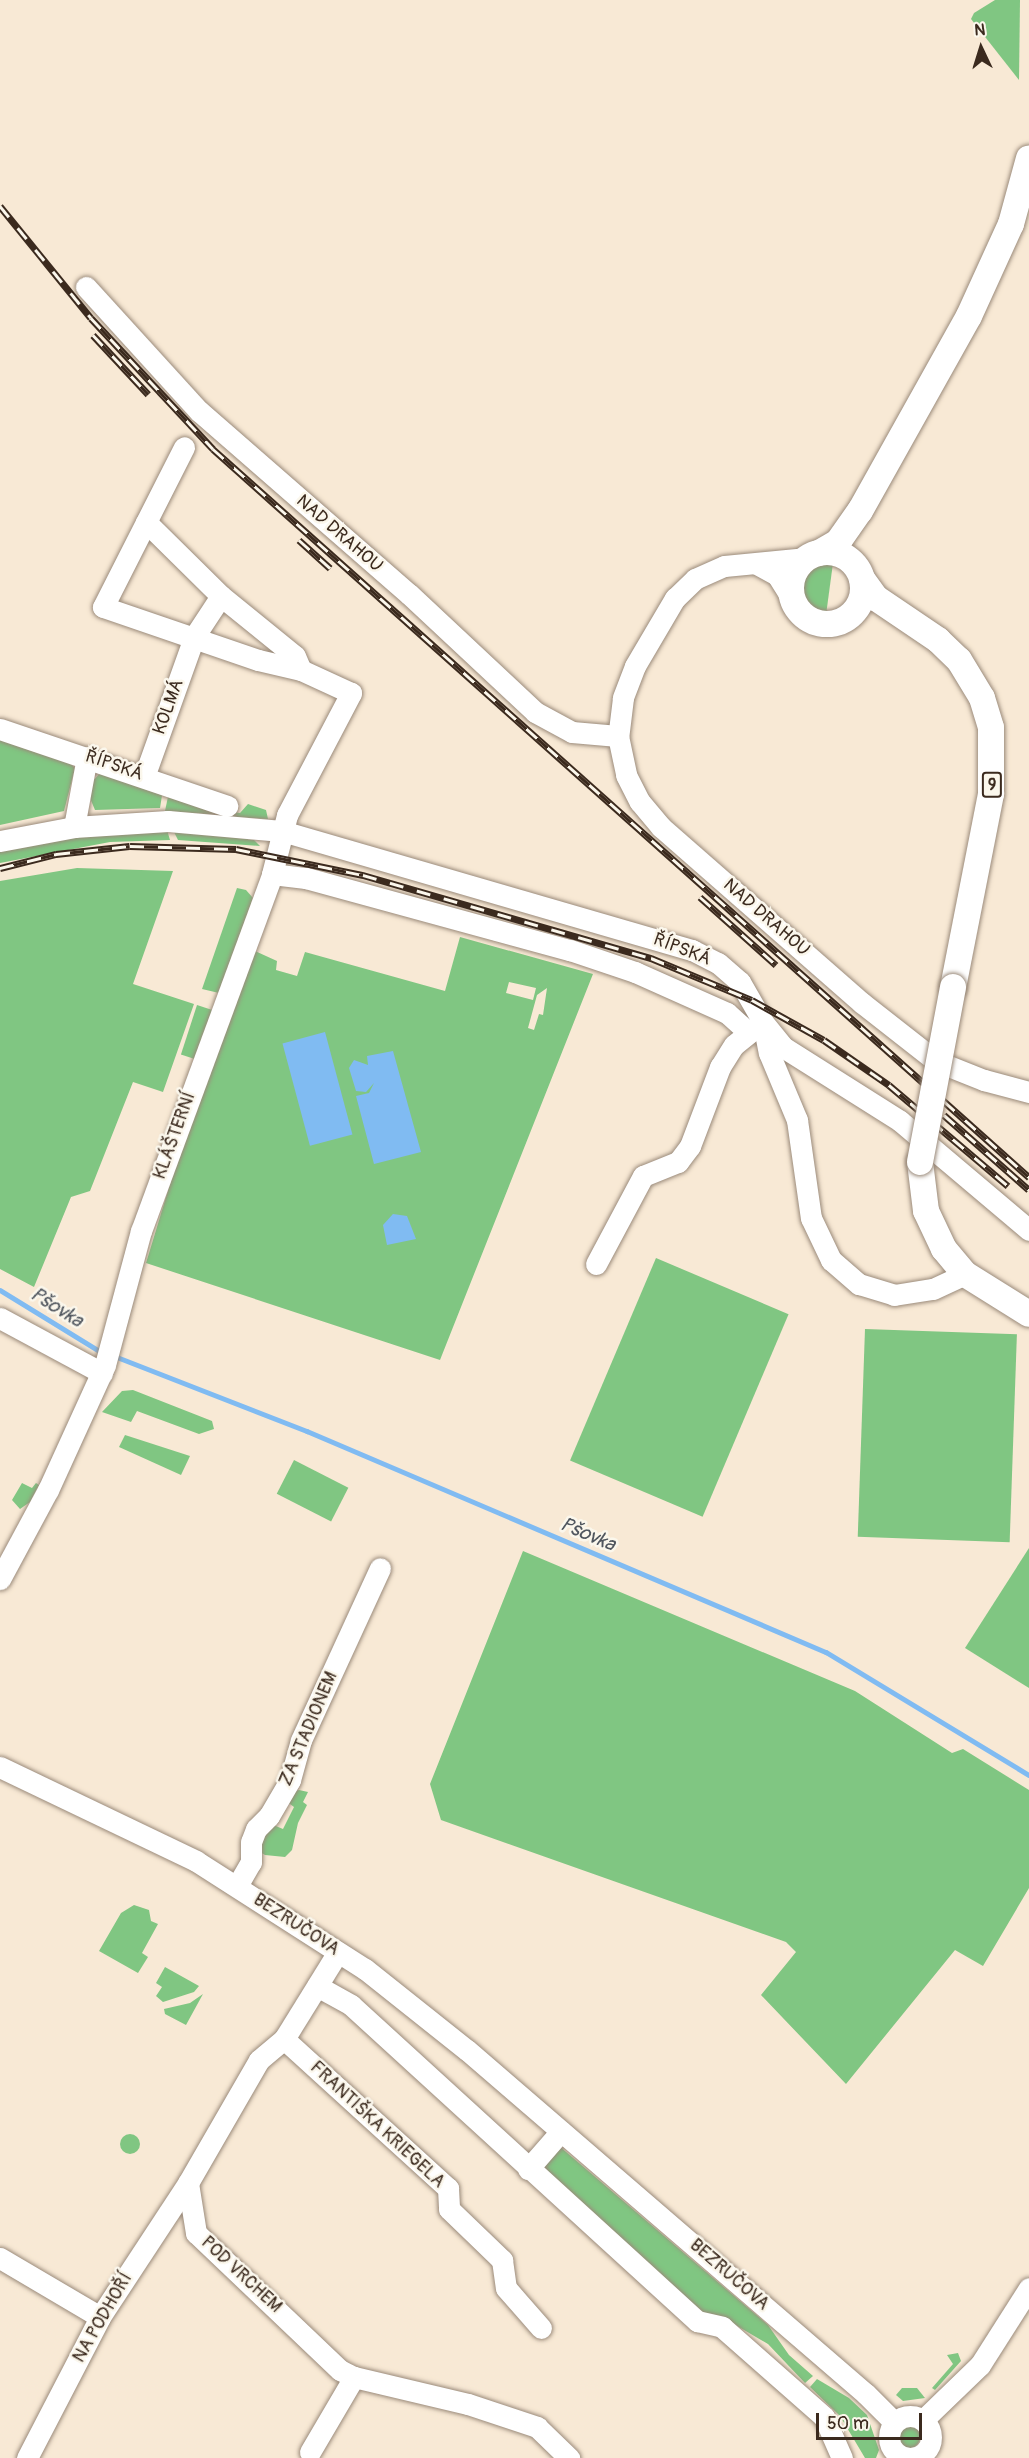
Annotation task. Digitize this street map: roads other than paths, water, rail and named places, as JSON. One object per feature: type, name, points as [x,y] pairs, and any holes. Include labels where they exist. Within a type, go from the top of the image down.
[{"type":"main road","points":[[902,617],[849,617],[833,624],[816,623],[801,614],[792,599],[795,572],[813,555],[838,542],[860,511],[984,286],[1011,224],[1029,158]]},
{"type":"main road","points":[[849,617],[860,604],[859,573],[854,548],[860,511]]},
{"type":"main road","name":"9","points":[[813,555],[840,554],[859,573],[876,598],[939,640],[959,660],[982,698],[991,728],[990,794],[920,1162],[923,1197],[930,1224],[944,1249],[965,1275],[1029,1314]]},
{"type":"street","name":"NAD DRAHOU","points":[[86,287],[199,411],[409,594],[535,712],[572,732],[618,736]]},
{"type":"street","points":[[184,447],[104,607],[301,670]]},
{"type":"street","points":[[146,522],[221,597],[295,656],[301,670]]},
{"type":"street","name":"NAD DRAHOU","points":[[813,555],[714,569],[695,579],[675,598],[628,683],[618,736],[621,760],[633,790],[661,828],[862,1003],[936,1061],[955,1070],[1029,1092]]},
{"type":"street","points":[[756,564],[777,575],[792,599]]},
{"type":"street","name":"KOLMÁ","points":[[144,777],[194,637],[221,597]]},
{"type":"street","name":"KLÁŠTERNÍ","points":[[0,1579],[48,1490],[104,1369],[114,1340],[141,1231],[272,874],[287,815],[351,693],[301,670]]},
{"type":"street","name":"ŘÍPSKÁ","points":[[0,729],[227,806]]},
{"type":"street","points":[[74,827],[87,757]]},
{"type":"street","name":"ŘÍPSKÁ","points":[[0,841],[74,827],[168,821],[282,831],[692,950],[718,963],[740,982],[755,1027],[792,1054],[900,1121],[1029,1230]]},
{"type":"street","points":[[272,874],[306,878],[635,972],[755,1027],[769,1053],[797,1120],[812,1218],[831,1260],[860,1284],[894,1295],[933,1290],[965,1275]]},
{"type":"street","points":[[596,1264],[643,1176],[678,1162],[690,1146],[720,1067],[755,1027]]},
{"type":"street","points":[[0,1318],[104,1369]]},
{"type":"street","name":"ZA STADIONEM","points":[[237,1886],[251,1862],[250,1842],[256,1829],[269,1816],[290,1780],[301,1740],[380,1568]]},
{"type":"street","name":"BEZRUČOVA","points":[[0,1767],[147,1835],[237,1886],[338,1952],[411,2004],[858,2386],[894,2422]]},
{"type":"street","points":[[188,2182],[259,2060],[284,2039],[338,1952]]},
{"type":"street","points":[[317,1986],[351,2005],[697,2321],[723,2327],[824,2417],[842,2458]]},
{"type":"street","name":"FRANTIŠKA KRIEGELA","points":[[284,2039],[448,2188],[449,2209],[502,2260],[506,2288],[541,2328]]},
{"type":"street","points":[[528,2169],[561,2132]]},
{"type":"street","name":"NA PODHOŘÍ","points":[[27,2458],[100,2317],[188,2182]]},
{"type":"street","name":"POD VRCHEM","points":[[188,2182],[196,2233],[210,2251],[269,2301],[340,2370],[354,2377],[468,2404],[537,2427],[569,2458]]},
{"type":"street","points":[[0,2258],[100,2317]]},
{"type":"street","points":[[923,2420],[980,2365],[1029,2288]]},
{"type":"street","points":[[310,2452],[354,2377]]},
{"type":"street","points":[[908,2415],[923,2420],[930,2431],[930,2455],[897,2456],[888,2436],[894,2422],[908,2415]]},
{"type":"water","points":[[325,1032],[352,1134],[310,1146],[282,1043]]},
{"type":"water","points":[[393,1051],[421,1152],[374,1164],[356,1096],[369,1093],[374,1083],[366,1092],[356,1091],[349,1068],[354,1060],[368,1065],[367,1056]]},
{"type":"water","points":[[393,1214],[407,1216],[416,1239],[387,1245],[383,1225]]},
{"type":"waterway","name":"Pšovka","points":[[0,1290],[98,1350]]},
{"type":"waterway","name":"Pšovka","points":[[117,1357],[307,1431],[826,1652],[1029,1775]]},
{"type":"railway","points":[[0,206],[91,318],[213,449],[1029,1177]]},
{"type":"railway","points":[[93,335],[148,394]]},
{"type":"railway","points":[[299,540],[330,568]]},
{"type":"railway","points":[[0,868],[56,854],[130,846],[236,849],[363,875],[651,958],[752,1000],[824,1040],[889,1085],[1008,1186]]},
{"type":"railway","points":[[700,897],[776,965]]},
{"type":"railway","points":[[944,1115],[1029,1190]]}]
